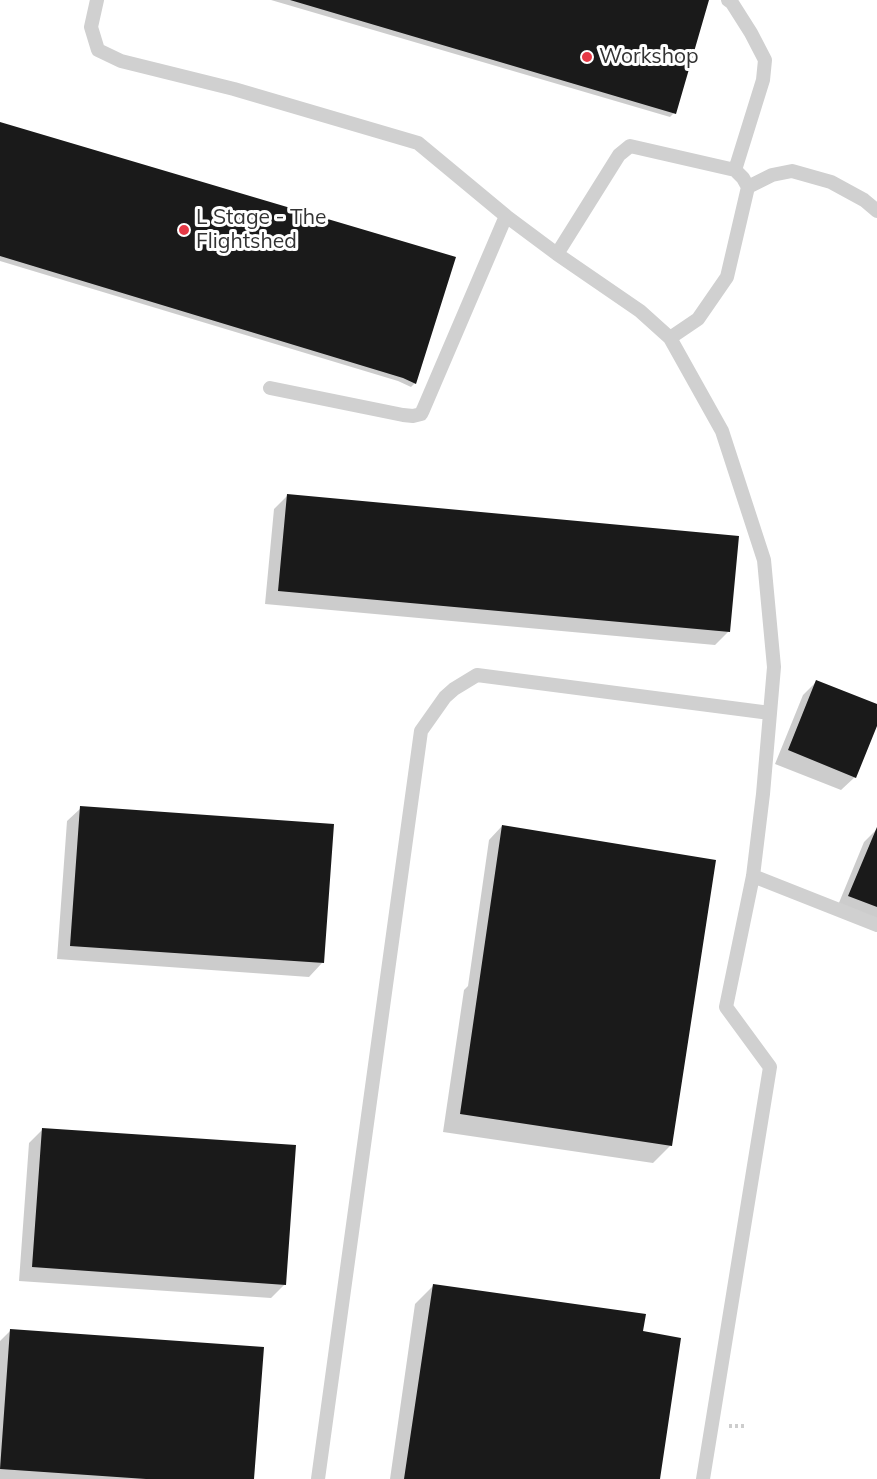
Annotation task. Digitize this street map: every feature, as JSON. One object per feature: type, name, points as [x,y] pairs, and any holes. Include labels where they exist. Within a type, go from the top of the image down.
[{"type":"lane","points":[[97,0],[91,27],[98,51],[121,61],[234,89],[418,143],[506,216],[640,311],[670,338],[722,431],[764,560],[774,667],[753,876],[726,1007],[770,1067],[703,1479]]},
{"type":"lane","points":[[728,0],[751,33],[765,60],[763,80],[735,170]]},
{"type":"lane","points":[[557,254],[619,155],[630,146],[735,170],[748,187],[727,278],[698,319],[670,338]]},
{"type":"lane","points":[[748,187],[772,175],[792,171],[831,182],[864,200],[877,211]]},
{"type":"lane","points":[[270,388],[403,415],[420,414],[506,216]]},
{"type":"lane","points":[[318,1479],[421,730],[445,697],[477,675],[770,713]]},
{"type":"lane","points":[[753,876],[877,925]]},
{"type":"building","name":"Workshop","points":[[290,0],[709,0],[676,114]]},
{"type":"building","name":"L Stage - The Flightshed","points":[[0,122],[456,257],[416,384],[403,378],[0,256]]},
{"type":"building","points":[[287,494],[739,536],[730,632],[278,591]]},
{"type":"building","points":[[816,680],[877,704],[877,726],[856,778],[788,750]]},
{"type":"building","points":[[80,806],[334,824],[324,963],[70,946]]},
{"type":"building","points":[[502,825],[716,860],[672,1146],[460,1114]]},
{"type":"building","points":[[877,827],[877,907],[848,896]]},
{"type":"building","points":[[42,1128],[296,1145],[286,1285],[32,1267]]},
{"type":"building","points":[[433,1284],[646,1314],[643,1331],[681,1338],[660,1479],[404,1479]]},
{"type":"building","points":[[10,1329],[264,1347],[254,1479],[146,1479],[0,1469]]},
{"type":"place","name":"Workshop","points":[[587,57]]},
{"type":"place","name":"L Stage - The Flightshed","points":[[184,230]]}]
